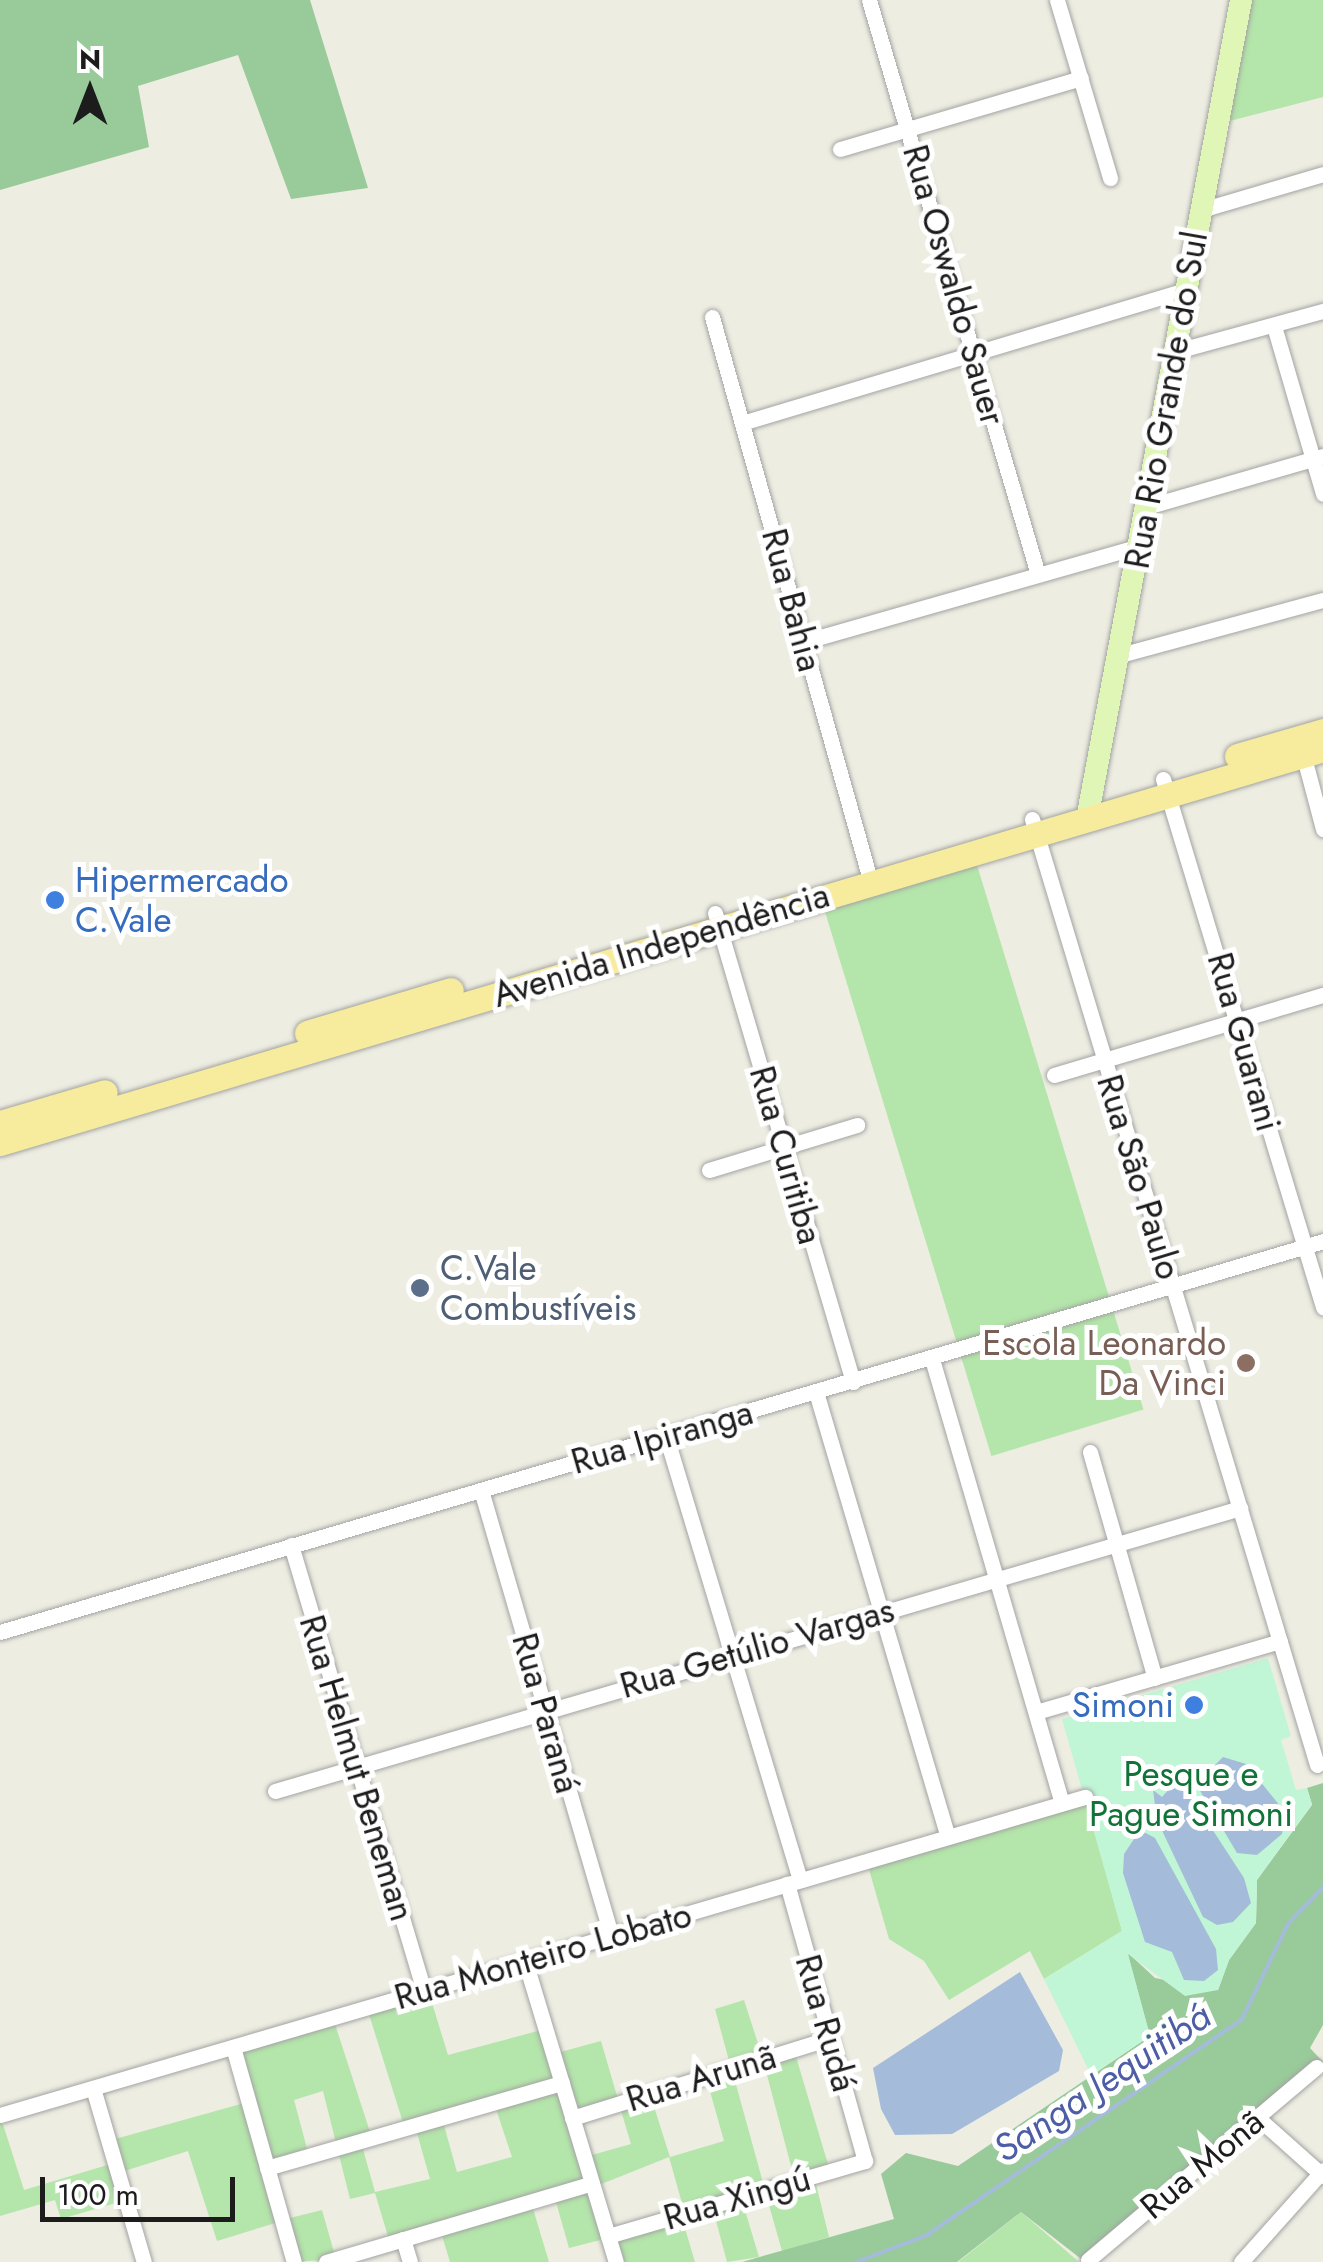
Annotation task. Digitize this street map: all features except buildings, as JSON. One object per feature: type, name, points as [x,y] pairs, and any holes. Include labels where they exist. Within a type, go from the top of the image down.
[{"type":"main road","name":"Avenida Independência","points":[[0,1143],[647,941],[1312,743]]},
{"type":"main road","name":"Avenida Independência","points":[[0,1123],[647,941]]},
{"type":"street","name":"Rua Oswaldo Sauer","points":[[869,0],[1037,571]]},
{"type":"street","points":[[1057,0],[1110,178]]},
{"type":"street","name":"Rua Rio Grande do Sul","points":[[1088,810],[1120,655],[1183,292],[1242,0]]},
{"type":"street","points":[[840,149],[1081,78]]},
{"type":"street","points":[[1201,210],[1323,174]]},
{"type":"street","points":[[742,423],[1183,292]]},
{"type":"street","points":[[1173,352],[1323,311]]},
{"type":"street","name":"Rua Bahia","points":[[712,317],[869,875]]},
{"type":"street","points":[[1274,326],[1317,457],[1323,494]]},
{"type":"street","points":[[1144,508],[1317,457]]},
{"type":"street","points":[[803,642],[1037,571],[1139,546]]},
{"type":"street","points":[[1120,655],[1323,600]]},
{"type":"street","points":[[1312,743],[1323,829]]},
{"type":"street","name":"Rua Guarani","points":[[1166,787],[1323,1307]]},
{"type":"street","name":"Rua São Paulo","points":[[1034,826],[1317,1765]]},
{"type":"street","name":"Rua Curitiba","points":[[717,920],[853,1382]]},
{"type":"street","points":[[1054,1075],[1323,995]]},
{"type":"street","points":[[709,1170],[857,1125]]},
{"type":"street","name":"Rua Ipiranga","points":[[0,1632],[1323,1241]]},
{"type":"street","points":[[932,1359],[1062,1803]]},
{"type":"street","points":[[816,1392],[947,1835]]},
{"type":"street","name":"Rua Rudá","points":[[666,1436],[794,1882],[830,2038],[865,2161]]},
{"type":"street","points":[[1090,1452],[1155,1678]]},
{"type":"street","name":"Rua Paraná","points":[[481,1490],[611,1936]]},
{"type":"street","name":"Rua Getúlio Vargas","points":[[276,1790],[1240,1508]]},
{"type":"street","name":"Rua Helmut Beneman","points":[[291,1545],[424,1991]]},
{"type":"street","points":[[1036,1712],[1280,1641]]},
{"type":"street","name":"Rua Monteiro Lobato","points":[[0,2116],[1085,1796]]},
{"type":"street","points":[[525,1961],[616,2262]]},
{"type":"street","name":"Rua Arunã","points":[[572,2118],[830,2038]]},
{"type":"street","points":[[233,2047],[294,2262]]},
{"type":"street","name":"Rua Monã","points":[[1088,2260],[1316,2067]]},
{"type":"street","points":[[267,2168],[562,2083]]},
{"type":"street","points":[[93,2088],[144,2262]]},
{"type":"street","points":[[1240,2262],[1322,2173],[1258,2118]]},
{"type":"street","name":"Rua Xingú","points":[[608,2236],[865,2161]]},
{"type":"street","points":[[326,2262],[592,2183]]},
{"type":"street","points":[[403,2239],[410,2262]]},
{"type":"green space","points":[[0,0],[310,0],[368,188],[291,199],[238,55],[138,86],[149,147],[0,190]]},
{"type":"green space","points":[[1241,0],[1323,0],[1323,97],[1218,124]]},
{"type":"green space","points":[[973,852],[1143,1410],[991,1456],[821,898]]},
{"type":"green space","name":"Pesque e Pague Simoni","points":[[1268,1658],[1291,1736],[1281,1740],[1296,1790],[1307,1788],[1312,1804],[1257,1880],[1256,1923],[1229,1960],[1218,1990],[1185,1996],[1128,1954],[1150,2036],[1091,2075],[1044,1979],[1122,1931],[1062,1719]]},
{"type":"green space","points":[[1323,1783],[1323,2025],[1310,2048],[1323,2062],[1085,2262],[1021,2212],[957,2262],[742,2262],[894,2219],[881,2174],[906,2153],[958,2166],[1150,2036],[1127,1952],[1155,1978],[1218,1990],[1229,1960],[1256,1923],[1257,1880],[1312,1805],[1307,1788]]},
{"type":"green space","points":[[1085,1797],[1122,1931],[1044,1979],[1030,1951],[949,2000],[924,1961],[889,1939],[866,1859]]},
{"type":"green space","points":[[428,1990],[448,2055],[545,2029],[553,2054],[601,2041],[619,2103],[650,2094],[670,2157],[724,2141],[706,2077],[731,2068],[715,2009],[744,2000],[763,2059],[794,2050],[830,2171],[814,2176],[829,2237],[782,2251],[765,2191],[741,2197],[759,2257],[727,2262],[712,2206],[685,2214],[669,2157],[594,2187],[608,2236],[681,2215],[695,2262],[616,2262],[608,2238],[569,2248],[554,2195],[531,2202],[549,2262],[450,2262],[440,2229],[390,2243],[375,2193],[350,2199],[323,2091],[294,2100],[309,2156],[268,2168],[282,2220],[322,2210],[336,2259],[294,2262],[282,2221],[217,2241],[188,2151],[118,2173],[126,2200],[61,2219],[55,2200],[0,2216],[0,2115],[24,2190],[114,2163],[108,2141],[248,2102],[233,2047],[333,2018],[372,2138],[361,2142],[375,2192],[430,2179],[415,2126],[405,2129],[367,2008]],"holes":[[[763,2060],[795,2181],[765,2190],[732,2070]],[[494,2103],[512,2157],[457,2172],[442,2118]],[[619,2104],[631,2144],[585,2157],[573,2118]]]},
{"type":"green space","points":[[1021,2212],[1079,2262],[958,2262],[967,2255]]},
{"type":"water","points":[[1223,1757],[1246,1764],[1285,1812],[1282,1834],[1257,1855],[1237,1853],[1196,1784]]},
{"type":"water","points":[[1159,1781],[1186,1789],[1244,1878],[1251,1903],[1233,1922],[1217,1925],[1203,1917],[1157,1820],[1153,1790],[1162,1797],[1169,1789]]},
{"type":"water","points":[[1140,1830],[1155,1838],[1216,1949],[1218,1970],[1204,1981],[1184,1980],[1172,1952],[1145,1942],[1123,1873],[1124,1854]]},
{"type":"water","points":[[1020,1972],[1063,2050],[1059,2071],[952,2134],[895,2135],[881,2109],[873,2068]]},
{"type":"waterway","name":"Sanga Jequitibá","points":[[856,2262],[927,2235],[1242,2019],[1288,1924],[1323,1887]]},
{"type":"place","name":"Hipermercado C.Vale","points":[[55,900]]},
{"type":"place","name":"C.Vale Combustíveis","points":[[420,1288]]},
{"type":"place","name":"Escola Leonardo Da Vinci","points":[[1246,1363]]},
{"type":"place","name":"Simoni","points":[[1194,1705]]}]
